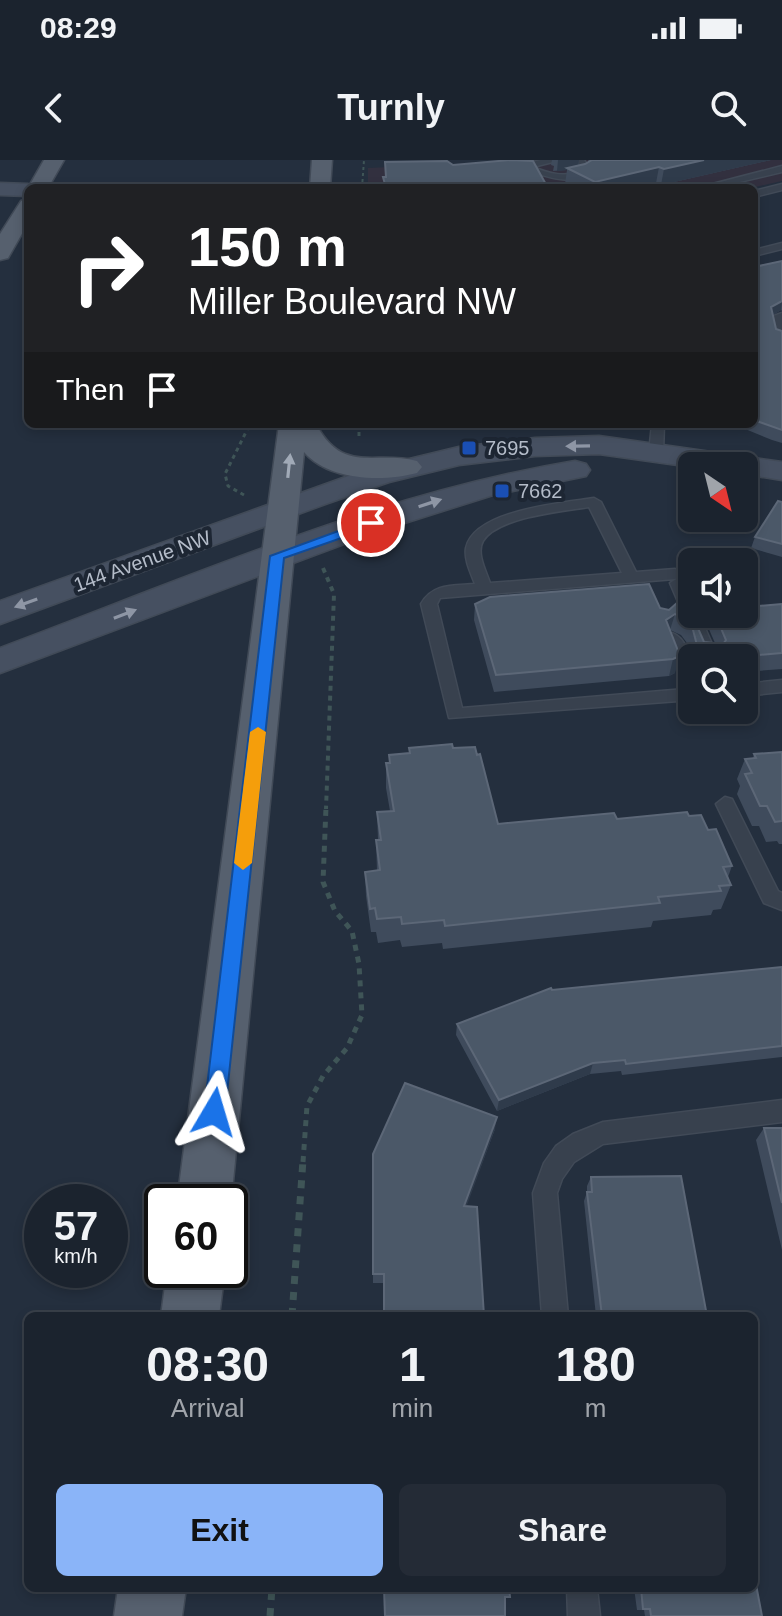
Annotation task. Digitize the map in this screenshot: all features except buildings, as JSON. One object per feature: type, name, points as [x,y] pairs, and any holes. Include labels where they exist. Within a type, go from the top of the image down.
[{"type":"main road","points":[[40,184],[54,160]]},
{"type":"main road","points":[[320,184],[322,160]]},
{"type":"main road","points":[[0,253],[24,212]]},
{"type":"main road","points":[[206,1184],[225,1023],[298,559],[283,509],[293,428]]},
{"type":"main road","points":[[304,428],[310,444],[334,462],[369,469],[407,467]]},
{"type":"main road","points":[[191,1312],[194,1288]]},
{"type":"main road","points":[[148,1616],[151,1592]]},
{"type":"street","points":[[0,189],[24,190]]},
{"type":"street","name":"144 Avenue NW","points":[[0,613],[283,509],[407,467],[459,456],[657,438],[782,471]]},
{"type":"street","name":"144 Avenue NW","points":[[0,661],[298,559],[456,495],[657,438]]},
{"type":"lane","points":[[503,168],[557,160]]},
{"type":"lane","points":[[525,166],[548,176],[568,178],[588,171],[579,160]]},
{"type":"lane","points":[[719,184],[782,169]]},
{"type":"lane","points":[[758,193],[782,187]]},
{"type":"lane","points":[[758,252],[782,246]]},
{"type":"lane","points":[[782,316],[777,317],[782,339]]},
{"type":"lane","points":[[484,588],[473,550],[479,535],[499,522],[594,502],[643,581]]},
{"type":"lane","points":[[678,695],[455,714],[429,604],[434,595],[444,591],[677,578],[704,644]]},
{"type":"lane","points":[[672,638],[678,652]]},
{"type":"lane","points":[[758,689],[782,686]]},
{"type":"lane","points":[[725,804],[771,897],[782,902]]},
{"type":"lane","points":[[555,1312],[545,1193],[549,1177],[569,1149],[603,1133],[782,1111]]},
{"type":"lane","points":[[582,1592],[584,1616]]},
{"type":"path","points":[[362,184],[364,160]]},
{"type":"path","points":[[248,428],[225,474],[228,486],[248,496]]},
{"type":"path","points":[[292,1312],[307,1106],[323,1076],[347,1048],[362,1015],[359,964],[352,931],[335,911],[323,882],[334,594],[328,576],[298,559]]},
{"type":"path","points":[[270,1616],[272,1592]]},
{"type":"shaded area","points":[[548,160],[782,160],[782,181],[758,186],[758,184],[368,184],[368,168]]},
{"type":"slow traffic","points":[[243,863],[258,732]]},
{"type":"place","name":"7695","points":[[469,448]]},
{"type":"place","name":"7662","points":[[502,491]]},
{"type":"route","points":[[214,1112],[277,556],[371,523]]}]
